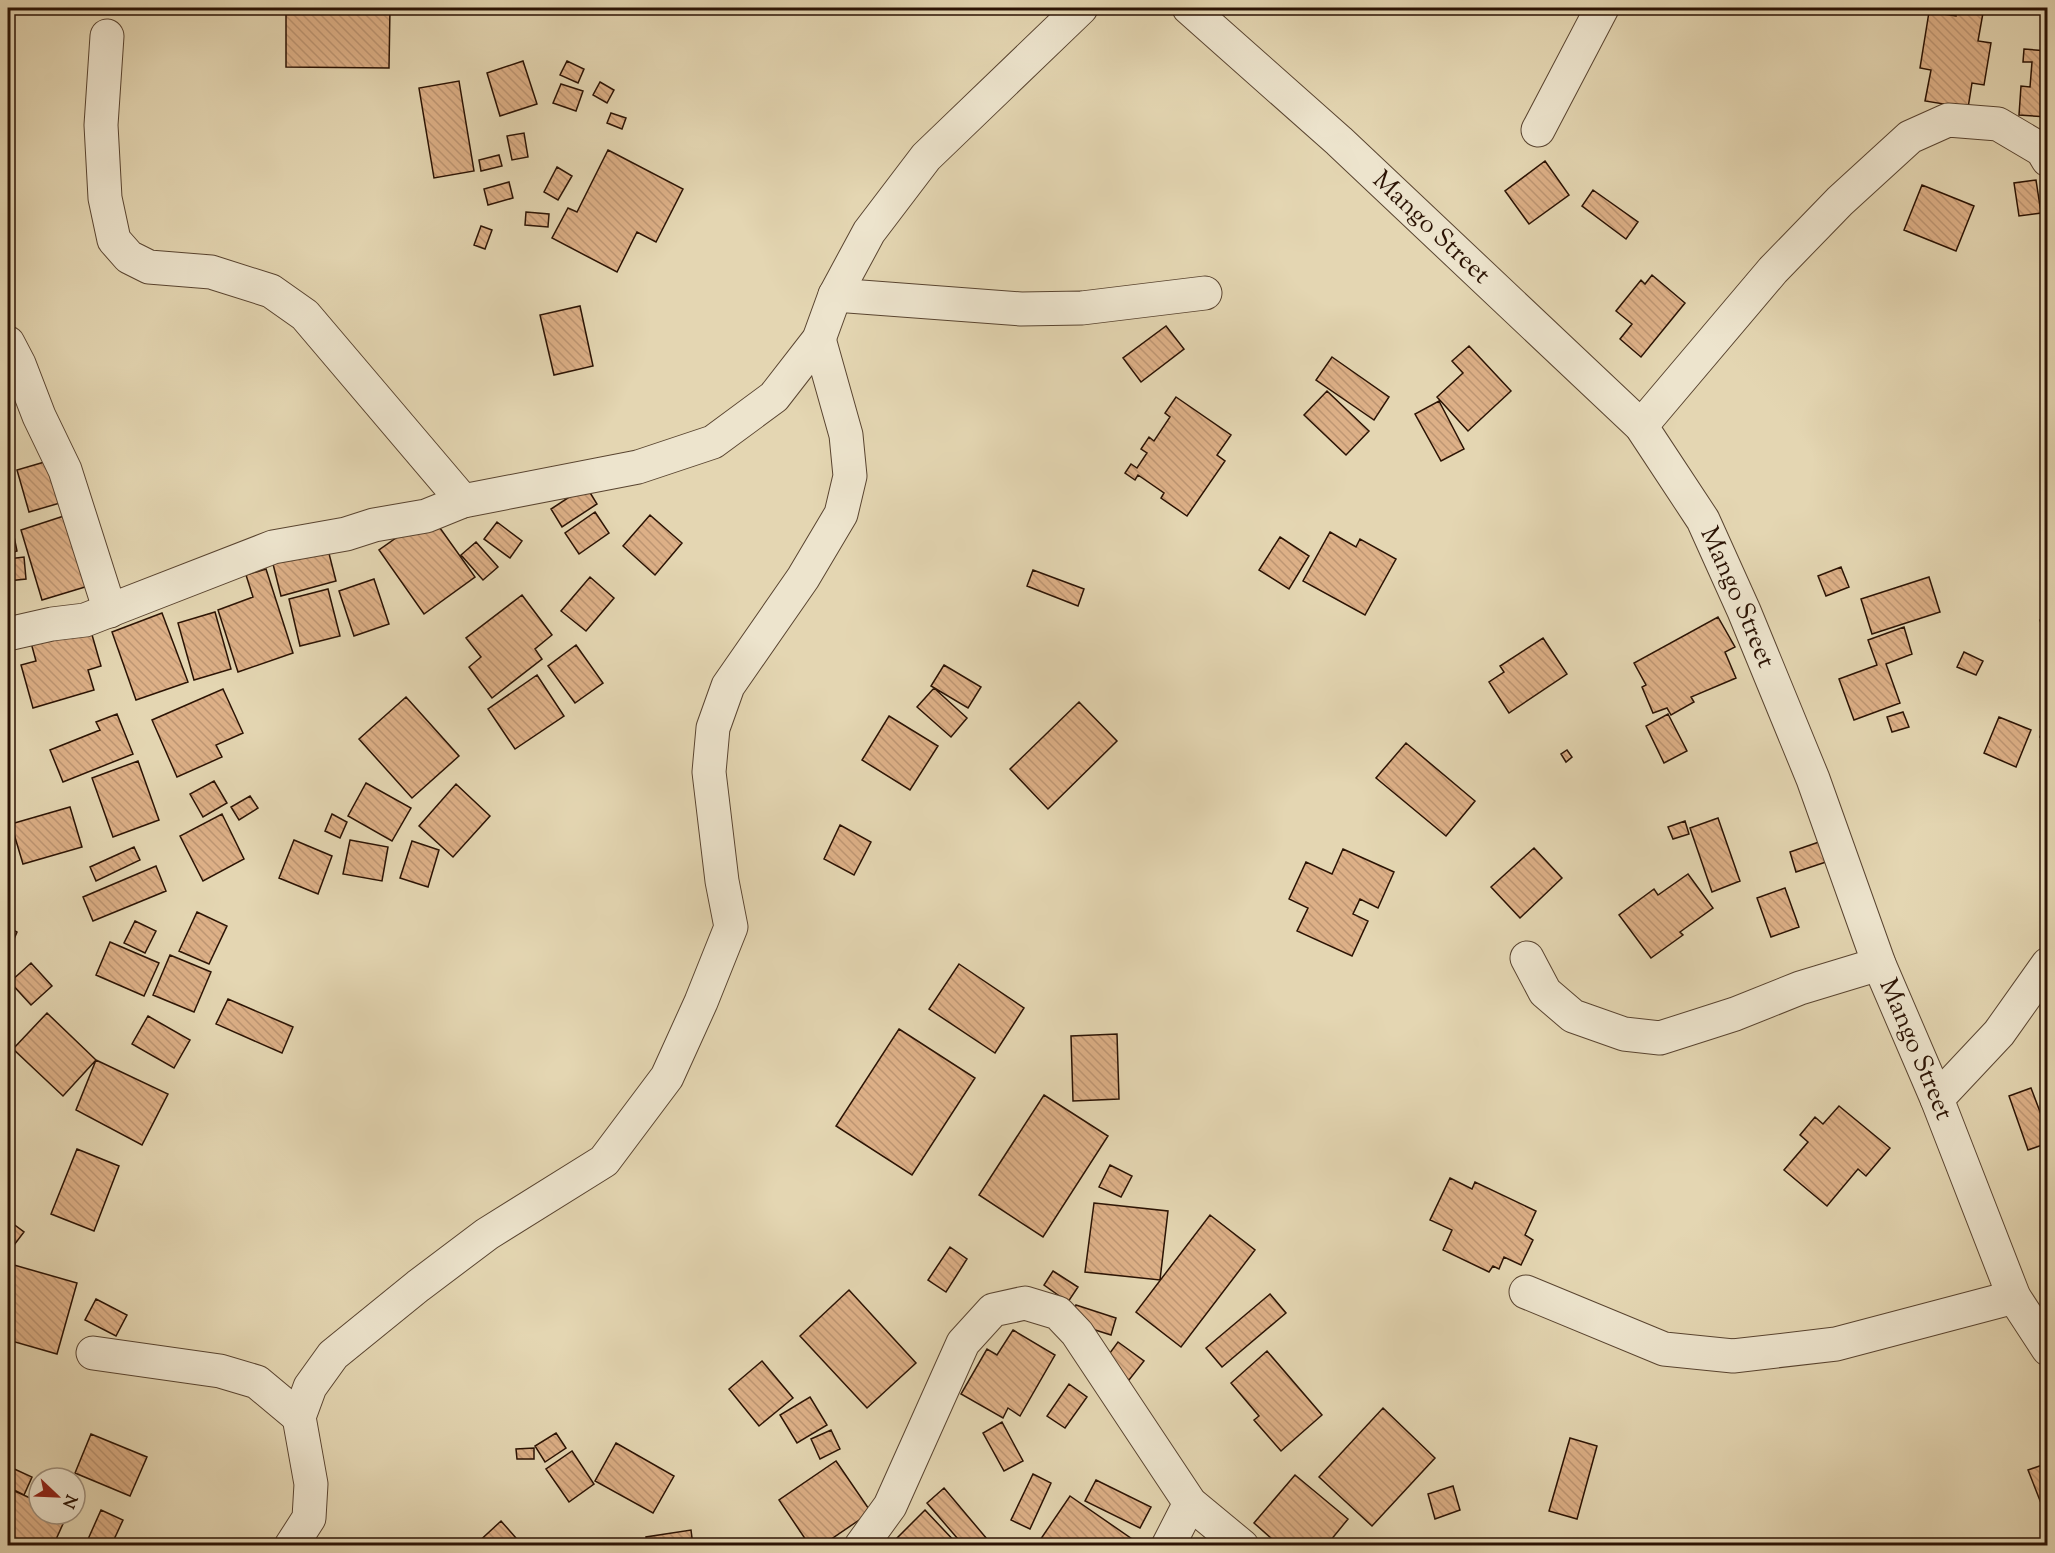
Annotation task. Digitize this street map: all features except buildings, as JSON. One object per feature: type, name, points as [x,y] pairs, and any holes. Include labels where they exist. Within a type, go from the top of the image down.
[{"type":"street","points":[[8,634],[52,624],[85,620],[273,547],[426,516],[463,501],[638,467],[713,442],[774,397],[819,339],[835,295],[869,232],[926,157],[1081,8]]},
{"type":"street","name":"Mango Street","points":[[1189,8],[1339,141],[1641,426],[1703,520],[1740,601],[1813,779],[1879,964],[1937,1100],[2014,1297],[2048,1349]]},
{"type":"street","points":[[1538,130],[1602,8]]},
{"type":"street","points":[[107,36],[101,125],[105,198],[114,240],[129,257],[149,267],[211,272],[271,291],[304,315],[463,501]]},
{"type":"street","points":[[1641,426],[1773,270],[1840,201],[1910,137],[1948,120],[1998,124],[2046,152]]},
{"type":"street","points":[[835,295],[1021,309],[1082,308],[1205,292]]},
{"type":"street","points":[[291,1545],[309,1518],[311,1484],[299,1417],[310,1387],[333,1355],[487,1234],[604,1161],[667,1077],[701,1002],[731,927],[722,881],[709,772],[713,728],[728,686],[803,578],[841,514],[850,476],[846,435],[819,339]]},
{"type":"street","points":[[8,343],[65,470],[110,611]]},
{"type":"street","points":[[1527,958],[1545,992],[1573,1016],[1624,1034],[1660,1038],[1735,1014],[1800,988],[1879,964]]},
{"type":"street","points":[[1937,1100],[1999,1034],[2048,964]]},
{"type":"street","points":[[1526,1292],[1664,1349],[1733,1356],[1836,1344],[2014,1297]]},
{"type":"street","points":[[861,1545],[890,1506],[963,1343],[993,1310],[1025,1303],[1058,1313],[1077,1332],[1190,1503],[1242,1545]]},
{"type":"street","points":[[93,1353],[220,1371],[257,1382],[299,1417]]},
{"type":"street","points":[[1168,1545],[1190,1503]]}]
